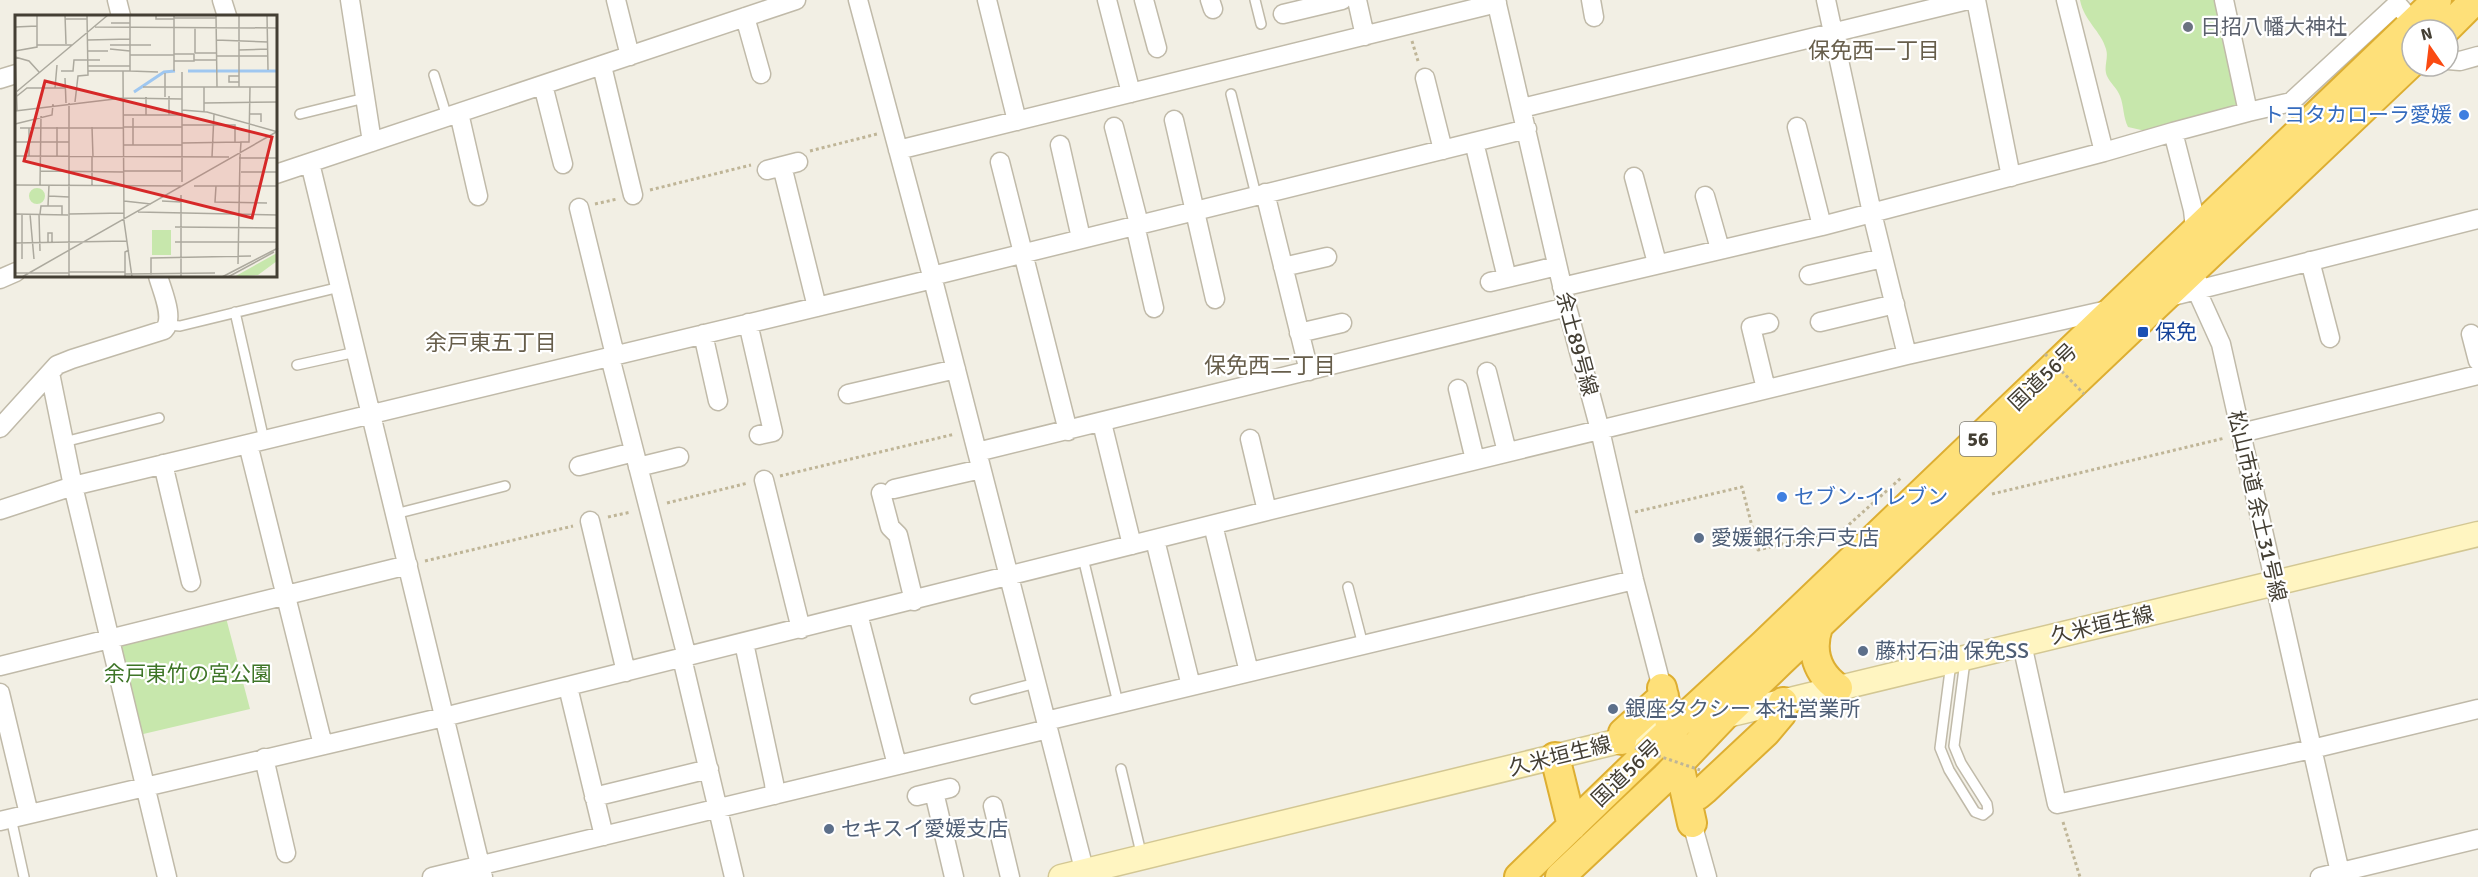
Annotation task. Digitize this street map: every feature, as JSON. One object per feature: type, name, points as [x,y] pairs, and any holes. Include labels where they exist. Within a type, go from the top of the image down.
[{"type":"highway","name":"国道56号","points":[[2417,18],[2437,0]]},
{"type":"highway","points":[[2457,18],[2475,0]]},
{"type":"highway","name":"国道56号","points":[[1519,877],[2400,35]]},
{"type":"highway","name":"国道56号","points":[[1560,877],[1690,766],[1724,716],[2161,299],[2198,275],[2400,74]]},
{"type":"highway","points":[[1818,627],[1814,642],[1818,665],[1826,678],[1838,688]]},
{"type":"highway","points":[[1663,692],[1672,729],[1690,766],[1690,810]]},
{"type":"highway","points":[[1629,744],[1623,733],[1663,692]]},
{"type":"highway","points":[[1690,810],[1698,795],[1766,732],[1782,713],[1783,702]]},
{"type":"highway","points":[[1555,757],[1572,826]]},
{"type":"main road","name":"久米垣生線","points":[[1061,877],[1086,874],[1142,858],[1555,757],[1629,744],[1672,729],[1724,716],[2478,534]]},
{"type":"street","points":[[117,0],[122,15]]},
{"type":"street","points":[[222,0],[227,15]]},
{"type":"street","points":[[350,0],[372,142]]},
{"type":"street","points":[[616,0],[630,56]]},
{"type":"street","points":[[278,169],[310,163],[796,0]]},
{"type":"street","points":[[858,0],[933,278],[1086,874]]},
{"type":"street","points":[[987,0],[1017,121]]},
{"type":"street","points":[[1107,0],[1131,93]]},
{"type":"street","points":[[1144,0],[1155,48]]},
{"type":"street","points":[[1293,17],[1342,0]]},
{"type":"street","points":[[1357,0],[1365,36]]},
{"type":"street","points":[[1826,0],[1872,213],[1907,355]]},
{"type":"street","points":[[1522,108],[1968,0]]},
{"type":"street","points":[[1976,0],[1991,31],[2011,177]]},
{"type":"street","points":[[2066,0],[2104,152]]},
{"type":"street","points":[[2224,0],[2248,112]]},
{"type":"street","points":[[898,150],[1496,2]]},
{"type":"street","name":"余土89号線","points":[[1496,2],[1527,129],[1566,307],[1600,430],[1634,580],[1663,692]]},
{"type":"street","points":[[1562,287],[1872,213],[2174,135],[2198,125],[2291,102],[2397,4],[2409,18]]},
{"type":"street","points":[[745,17],[760,74]]},
{"type":"street","points":[[2460,61],[2478,56]]},
{"type":"street","points":[[2063,64],[2081,60]]},
{"type":"street","points":[[602,66],[633,195]]},
{"type":"street","points":[[0,79],[15,74]]},
{"type":"street","points":[[1425,78],[1443,150]]},
{"type":"street","points":[[543,85],[563,164]]},
{"type":"street","points":[[453,115],[478,196]]},
{"type":"street","points":[[1174,120],[1215,299]]},
{"type":"street","points":[[2180,157],[2198,125]]},
{"type":"street","points":[[1114,127],[1155,308]]},
{"type":"street","points":[[1797,127],[1822,225]]},
{"type":"street","points":[[0,510],[73,486],[817,307],[933,278],[1023,252],[1527,129]]},
{"type":"street","name":"松山市道 余土31号線","points":[[2174,135],[2193,210],[2198,275],[2221,344],[2341,875]]},
{"type":"street","points":[[1474,142],[1498,280],[1557,266]]},
{"type":"street","points":[[1060,145],[1081,238]]},
{"type":"street","points":[[1000,162],[1068,431]]},
{"type":"street","points":[[310,163],[481,871]]},
{"type":"street","points":[[781,163],[817,307]]},
{"type":"street","points":[[1634,177],[1657,263]]},
{"type":"street","points":[[1261,194],[1283,267],[1309,371]]},
{"type":"street","points":[[1705,196],[1720,249]]},
{"type":"street","points":[[579,208],[734,877]]},
{"type":"street","points":[[2198,275],[2310,261],[2478,219]]},
{"type":"street","points":[[1283,267],[1327,257]]},
{"type":"street","points":[[1809,275],[1883,258]]},
{"type":"street","points":[[2310,261],[2330,338]]},
{"type":"street","points":[[0,279],[15,272]]},
{"type":"street","points":[[0,428],[57,365],[72,358],[157,334],[168,325],[169,317],[159,278]]},
{"type":"street","points":[[0,693],[13,817],[568,687],[1267,511],[1766,389],[1907,355],[2161,299]]},
{"type":"street","points":[[1820,322],[1895,304]]},
{"type":"street","points":[[914,601],[898,535],[890,527],[888,491],[1068,431],[1566,307]]},
{"type":"street","points":[[748,323],[773,432],[759,435]]},
{"type":"street","points":[[1299,333],[1342,323]]},
{"type":"street","points":[[1766,389],[1751,327],[1769,323]]},
{"type":"street","points":[[703,334],[718,401]]},
{"type":"street","points":[[2471,334],[2478,362]]},
{"type":"street","points":[[848,394],[956,369]]},
{"type":"street","points":[[1487,372],[1507,452]]},
{"type":"street","points":[[50,373],[73,486],[167,877]]},
{"type":"street","points":[[2241,433],[2478,375]]},
{"type":"street","points":[[1458,390],[1475,460]]},
{"type":"street","points":[[1102,423],[1132,545]]},
{"type":"street","points":[[1250,439],[1267,511]]},
{"type":"street","points":[[256,442],[286,595],[323,745]]},
{"type":"street","points":[[579,466],[636,459],[680,457]]},
{"type":"street","points":[[163,465],[191,582]]},
{"type":"street","points":[[764,480],[801,629]]},
{"type":"street","points":[[590,521],[626,672]]},
{"type":"street","points":[[1213,525],[1249,672]]},
{"type":"street","points":[[1155,540],[1191,686]]},
{"type":"street","points":[[0,666],[408,565]]},
{"type":"street","points":[[432,877],[481,871],[604,836],[897,765],[1118,704],[1634,580]]},
{"type":"street","points":[[858,614],[897,765]]},
{"type":"street","points":[[744,643],[775,795]]},
{"type":"street","points":[[2022,644],[2057,804],[2312,749],[2478,709]]},
{"type":"street","points":[[568,687],[604,836]]},
{"type":"street","points":[[264,758],[286,853]]},
{"type":"street","points":[[594,797],[709,769]]},
{"type":"street","points":[[934,792],[954,877]]},
{"type":"street","points":[[993,806],[1010,877]]},
{"type":"street","points":[[1690,810],[1707,877]]},
{"type":"street","points":[[2320,877],[2341,875],[2478,839]]},
{"type":"lane","points":[[1255,0],[1261,24]]},
{"type":"lane","points":[[434,75],[453,115]]},
{"type":"lane","points":[[1231,94],[1261,194]]},
{"type":"lane","points":[[300,114],[365,98]]},
{"type":"lane","points":[[168,325],[180,326],[340,287]]},
{"type":"lane","points":[[235,312],[256,442]]},
{"type":"lane","points":[[297,365],[356,352]]},
{"type":"lane","points":[[64,442],[159,418]]},
{"type":"lane","points":[[395,514],[505,486]]},
{"type":"lane","points":[[1083,558],[1118,704]]},
{"type":"lane","points":[[1348,587],[1363,645]]},
{"type":"lane","points":[[1958,660],[1954,746],[1961,763],[1987,804],[1988,811],[1983,815],[1976,812],[1946,765],[1940,748],[1958,660]]},
{"type":"lane","points":[[975,699],[1036,683]]},
{"type":"lane","points":[[1121,769],[1142,858]]},
{"type":"lane","points":[[13,817],[24,877]]},
{"type":"path","points":[[1408,25],[1421,74],[1425,78]]},
{"type":"path","points":[[579,208],[781,163],[893,130]]},
{"type":"path","points":[[2045,354],[2084,394]]},
{"type":"path","points":[[408,565],[971,430]]},
{"type":"path","points":[[1988,495],[2241,433]]},
{"type":"path","points":[[1619,516],[1742,487],[1758,550],[1844,529],[1908,471]]},
{"type":"path","points":[[1629,744],[1690,766]]},
{"type":"path","points":[[2057,804],[2080,877]]},
{"type":"green space","points":[[2080,0],[2221,0],[2242,100],[2237,109],[2150,132],[2128,127],[2120,96],[2106,73],[2107,52],[2104,43],[2085,14]]},
{"type":"green space","name":"余戸東竹の宮公園","points":[[225,614],[250,709],[139,735],[116,642]]},
{"type":"place","name":"日招八幡大神社","points":[[2188,27]]},
{"type":"place","name":"トヨタカローラ愛媛","points":[[2464,115]]},
{"type":"place","name":"保免","points":[[2143,332]]},
{"type":"place","name":"セブン-イレブン","points":[[1782,497]]},
{"type":"place","name":"愛媛銀行余戸支店","points":[[1699,538]]},
{"type":"place","name":"藤村石油 保免SS","points":[[1863,651]]},
{"type":"place","name":"銀座タクシー 本社営業所","points":[[1613,709]]},
{"type":"place","name":"セキスイ愛媛支店","points":[[829,829]]},
{"type":"district","name":"保免西一丁目","points":[[1874,50]]},
{"type":"district","name":"余戸東五丁目","points":[[491,342]]},
{"type":"district","name":"保免西二丁目","points":[[1270,365]]}]
